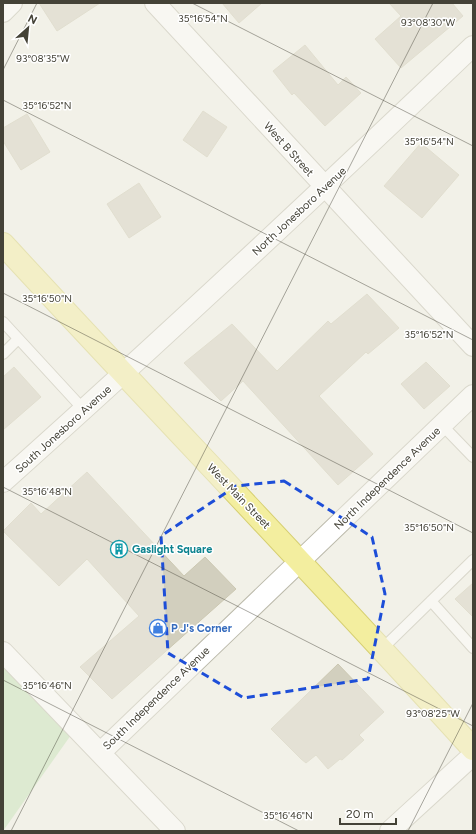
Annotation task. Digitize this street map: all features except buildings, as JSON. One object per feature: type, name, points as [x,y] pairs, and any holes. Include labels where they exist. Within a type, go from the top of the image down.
[{"type":"main road","name":"West Main Street","points":[[3,244],[123,375],[300,560],[473,748]]},
{"type":"street","points":[[3,12],[12,3]]},
{"type":"street","name":"West B Street","points":[[155,3],[473,346]]},
{"type":"street","name":"North Jonesboro Avenue","points":[[123,375],[325,188],[473,46]]},
{"type":"street","name":"South Jonesboro Avenue","points":[[3,482],[123,375]]},
{"type":"street","name":"North Independence Avenue","points":[[300,560],[473,396]]},
{"type":"street","name":"South Independence Avenue","points":[[100,753],[300,560]]},
{"type":"street","points":[[3,652],[175,831]]},
{"type":"street","points":[[390,831],[473,755]]},
{"type":"lane","points":[[3,322],[84,410]]},
{"type":"lane","points":[[3,354],[18,339]]},
{"type":"lane","points":[[442,425],[473,457]]},
{"type":"lane","points":[[382,648],[473,560]]},
{"type":"lane","points":[[431,601],[473,648]]},
{"type":"highlighted area","points":[[284,481],[372,537],[385,594],[368,679],[244,698],[168,653],[161,536],[236,486]]},
{"type":"green space","points":[[3,664],[71,735],[3,831]]},
{"type":"place","name":"Gaslight Square","points":[[119,549]]},
{"type":"place","name":"P J's Corner","points":[[158,628]]}]
